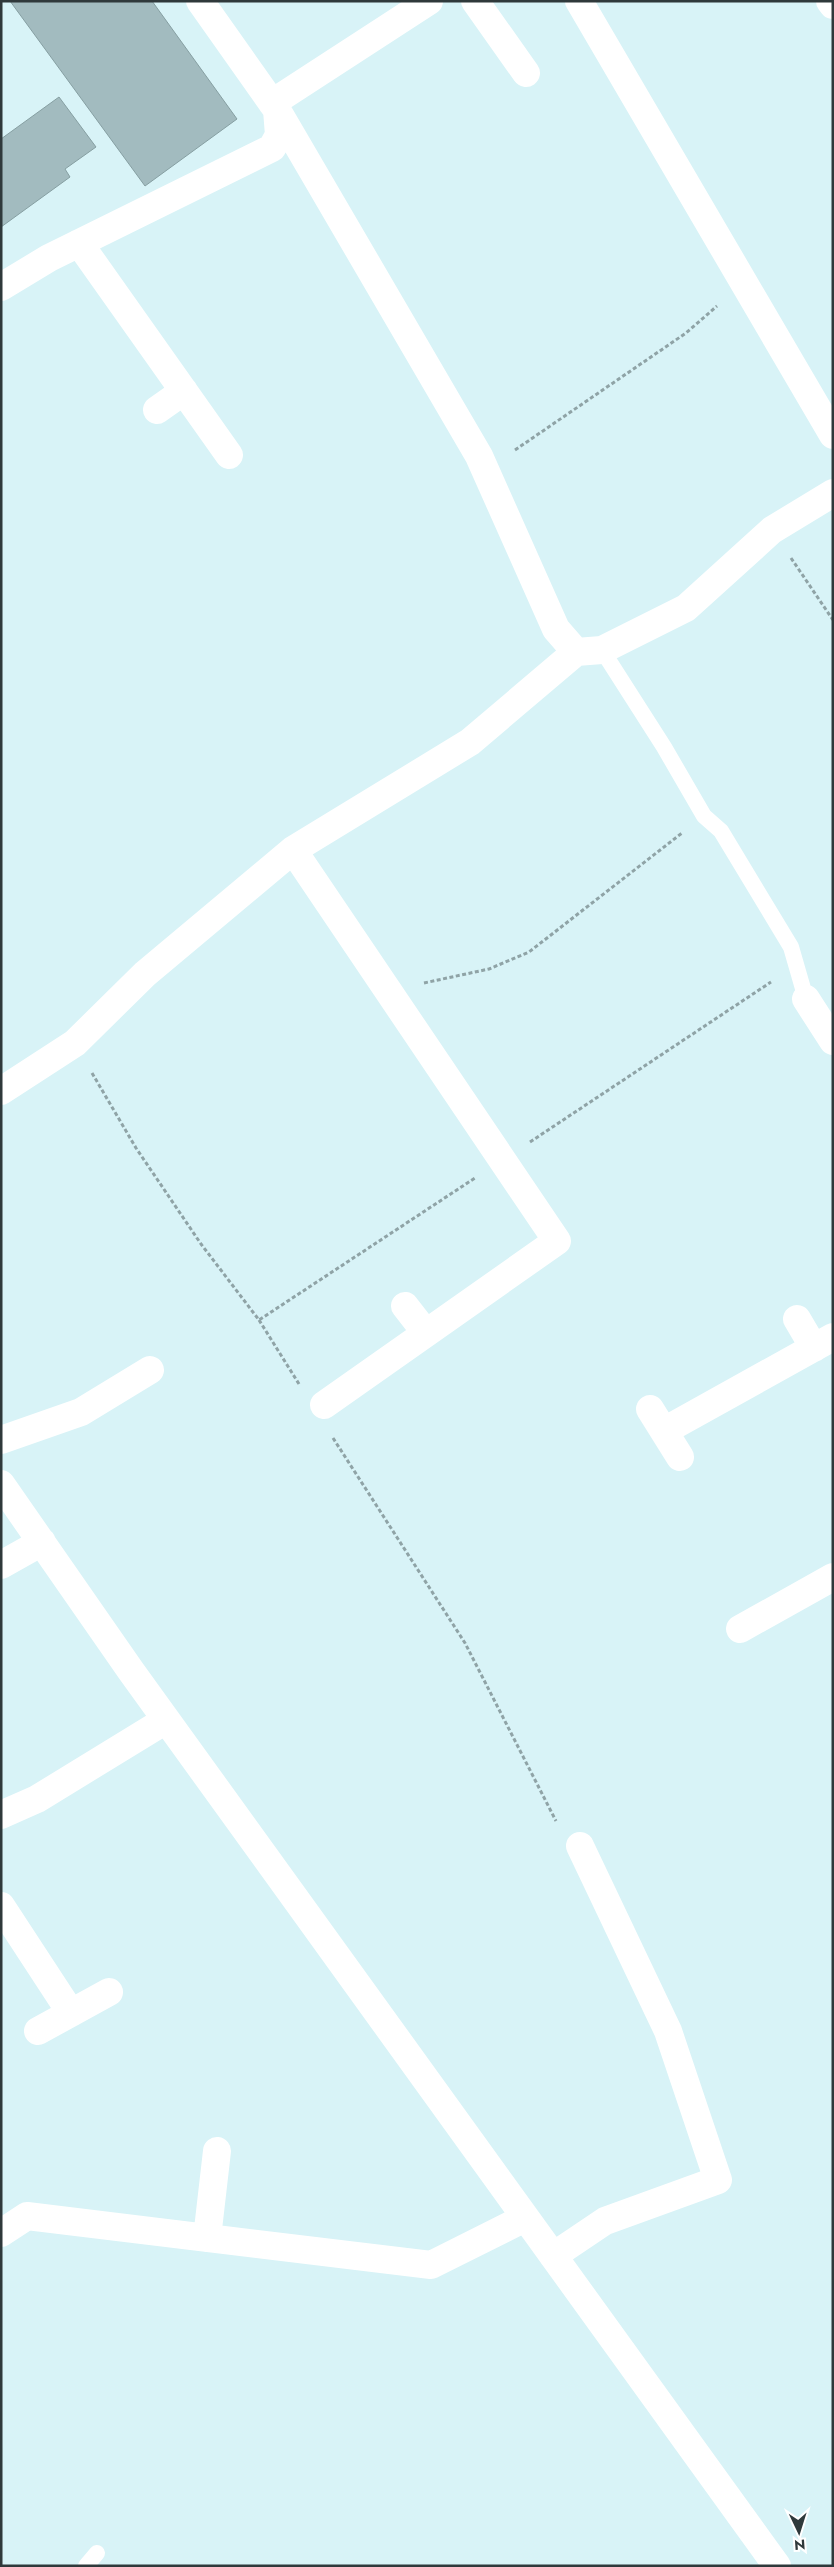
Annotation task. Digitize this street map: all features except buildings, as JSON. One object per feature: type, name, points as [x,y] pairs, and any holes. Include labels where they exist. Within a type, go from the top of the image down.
[{"type":"street","points":[[200,1],[275,107],[485,471],[556,629],[589,651]]},
{"type":"street","points":[[275,107],[429,1]]},
{"type":"street","points":[[475,1],[526,73]]},
{"type":"street","points":[[579,1],[833,435]]},
{"type":"street","points":[[830,1],[833,6]]},
{"type":"street","points":[[1,287],[79,243],[272,148],[280,136],[275,107]]},
{"type":"street","points":[[79,243],[229,455]]},
{"type":"street","points":[[157,410],[184,391]]},
{"type":"street","points":[[1,1091],[75,1043],[145,974],[293,850],[470,742],[589,651],[686,608],[772,530],[833,493]]},
{"type":"street","points":[[293,850],[557,1242],[426,1333],[326,1418]]},
{"type":"street","points":[[806,999],[833,1041]]},
{"type":"street","points":[[405,1306],[426,1333]]},
{"type":"street","points":[[664,1431],[823,1342],[798,1319]]},
{"type":"street","points":[[1,1440],[81,1412],[150,1370]]},
{"type":"street","points":[[650,1409],[680,1457]]},
{"type":"street","points":[[1,1484],[166,1720],[777,2566]]},
{"type":"street","points":[[1,1565],[42,1542]]},
{"type":"street","points":[[740,1629],[833,1577]]},
{"type":"street","points":[[1,1815],[37,1799],[166,1720]]},
{"type":"street","points":[[553,2256],[605,2221],[718,2180],[668,2031],[580,1846]]},
{"type":"street","points":[[1,1906],[71,2013]]},
{"type":"street","points":[[38,2031],[109,1992]]},
{"type":"street","points":[[207,2238],[217,2151]]},
{"type":"street","points":[[1,2233],[27,2216],[431,2265],[525,2218]]},
{"type":"lane","points":[[589,651],[664,747],[704,816],[721,831],[791,947],[806,999]]},
{"type":"lane","points":[[86,2566],[97,2553]]},
{"type":"path","points":[[485,471],[686,333],[744,283]]},
{"type":"path","points":[[772,530],[833,620]]},
{"type":"path","points":[[388,991],[489,969],[528,952],[704,816]]},
{"type":"path","points":[[259,1320],[796,966]]},
{"type":"path","points":[[75,1043],[136,1148],[201,1244],[259,1320],[302,1389]]},
{"type":"path","points":[[326,1418],[465,1643],[563,1836],[580,1846]]}]
